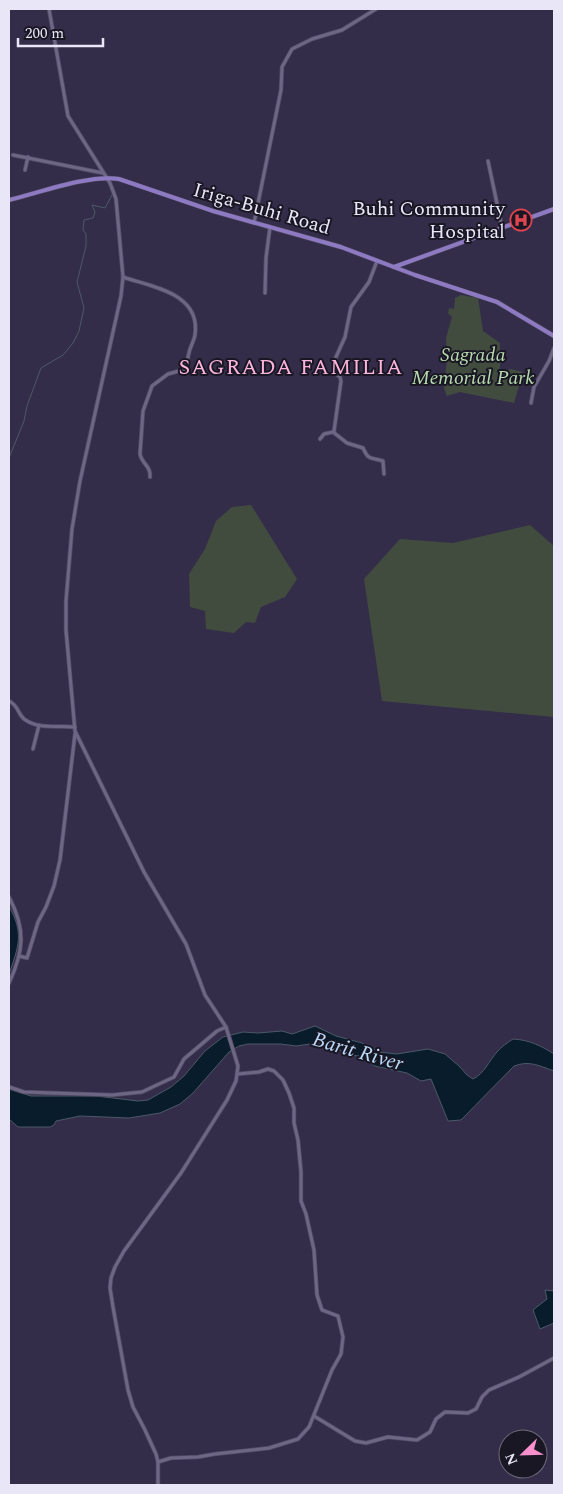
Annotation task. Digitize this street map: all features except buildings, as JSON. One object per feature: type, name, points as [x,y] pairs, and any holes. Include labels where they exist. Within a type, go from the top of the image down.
[{"type":"main road","name":"Iriga-Buhi Road","points":[[9,200],[104,175],[205,209],[341,247],[497,302],[554,336]]},
{"type":"main road","points":[[394,267],[451,248],[502,227],[554,209]]},
{"type":"street","points":[[19,956],[27,958],[38,922],[54,886],[60,860],[75,729],[66,630],[72,529],[80,481],[123,277],[118,206],[114,192],[68,116],[48,9]]},
{"type":"street","points":[[254,223],[281,90],[282,67],[292,49],[312,39],[342,30],[376,9]]},
{"type":"street","points":[[13,155],[104,175]]},
{"type":"street","points":[[25,170],[28,157]]},
{"type":"street","points":[[488,161],[502,227]]},
{"type":"street","points":[[266,293],[266,258],[270,227]]},
{"type":"street","points":[[333,432],[341,381],[340,377],[333,372],[336,357],[345,336],[351,307],[369,282],[377,261]]},
{"type":"street","points":[[123,277],[172,293],[181,298],[191,309],[195,323],[195,335],[186,369],[168,374],[152,386],[143,412],[140,454],[149,468],[150,477]]},
{"type":"street","points":[[531,403],[534,387],[554,348]]},
{"type":"street","points":[[320,439],[324,434],[333,432]]},
{"type":"street","points":[[333,432],[347,443],[364,449],[365,455],[383,461],[384,474]]},
{"type":"street","points":[[9,701],[17,706],[23,718],[38,726],[75,729]]},
{"type":"street","points":[[33,749],[38,726]]},
{"type":"street","points":[[75,729],[144,872],[186,944],[205,995],[226,1027],[238,1066],[238,1074],[227,1100],[195,1152],[118,1260],[111,1278],[110,1288],[113,1307],[131,1402],[158,1462],[158,1485]]},
{"type":"street","points":[[9,897],[21,924],[19,956],[9,984]]},
{"type":"street","points":[[9,1087],[24,1092],[112,1095],[142,1092],[174,1077],[184,1059],[217,1031],[226,1027]]},
{"type":"street","points":[[158,1462],[171,1458],[198,1457],[269,1448],[298,1438],[308,1427],[314,1416],[332,1370],[341,1354],[343,1337],[338,1316],[322,1310],[317,1295],[314,1250],[306,1214],[300,1202],[301,1172],[298,1140],[293,1113],[294,1108],[289,1093],[283,1080],[274,1071],[268,1069],[238,1074]]},
{"type":"street","points":[[314,1416],[355,1441],[366,1443],[388,1437],[417,1440],[430,1432],[436,1419],[445,1412],[468,1413],[476,1409],[482,1397],[489,1390],[519,1377],[554,1358]]},
{"type":"green space","name":"Sagrada Memorial Park","points":[[461,295],[478,298],[483,331],[500,343],[500,372],[511,369],[523,372],[514,403],[460,392],[447,396],[444,388],[447,359],[446,338],[452,317],[448,313],[449,308],[454,309],[455,298]]},
{"type":"green space","points":[[251,505],[297,579],[285,597],[261,607],[255,623],[246,622],[234,633],[206,629],[205,611],[190,607],[189,574],[205,549],[216,521],[232,507]]},
{"type":"green space","points":[[530,525],[554,546],[554,717],[382,701],[364,579],[400,539],[453,543]]},
{"type":"water","points":[[9,906],[17,924],[18,940],[9,974]]},
{"type":"water","name":"Barit River","points":[[315,1026],[336,1036],[362,1043],[379,1052],[397,1054],[428,1049],[445,1054],[473,1079],[481,1074],[504,1045],[513,1039],[524,1040],[554,1054],[554,1071],[530,1064],[514,1066],[461,1120],[448,1121],[431,1079],[421,1081],[407,1073],[375,1066],[359,1056],[351,1055],[330,1045],[317,1043],[296,1046],[248,1044],[239,1046],[229,1052],[193,1093],[180,1104],[160,1113],[129,1118],[80,1116],[56,1121],[50,1127],[18,1127],[9,1119],[9,1089],[31,1096],[96,1096],[138,1101],[148,1100],[171,1087],[184,1076],[205,1051],[223,1037],[243,1032],[282,1031],[292,1034]]},
{"type":"water","points":[[545,1290],[554,1291],[554,1323],[540,1329],[533,1310],[547,1299]]},
{"type":"waterway","points":[[9,458],[24,421],[27,406],[41,368],[63,355],[73,343],[79,331],[84,308],[77,282],[86,246],[86,234],[83,230],[84,220],[93,218],[95,212],[92,205],[105,208],[112,195]]},
{"type":"place","name":"Buhi Community Hospital","points":[[521,220]]},
{"type":"district","name":"SAGRADA FAMILIA","points":[[291,366]]}]
